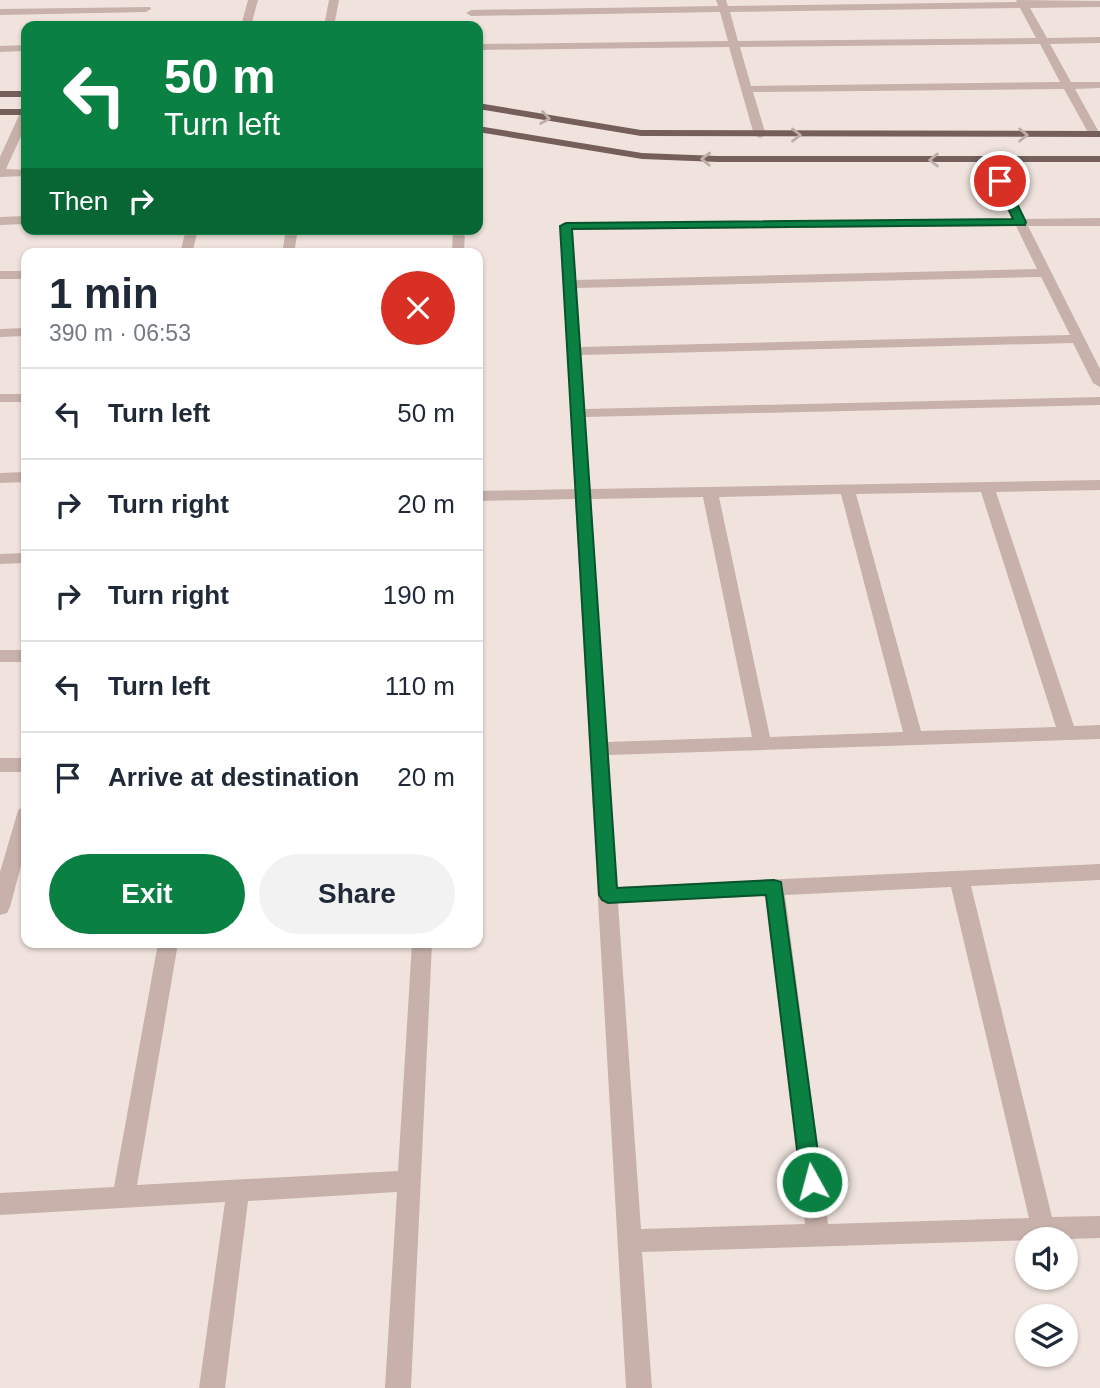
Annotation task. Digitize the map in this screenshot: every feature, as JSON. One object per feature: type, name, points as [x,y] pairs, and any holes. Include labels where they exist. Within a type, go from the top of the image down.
[{"type":"main road","points":[[0,94],[21,94]]},
{"type":"main road","points":[[483,107],[641,133],[1097,134]]},
{"type":"main road","points":[[0,112],[21,112]]},
{"type":"main road","points":[[483,130],[642,156],[990,161],[1100,159]]},
{"type":"street","points":[[70,21],[80,0]]},
{"type":"street","points":[[247,21],[253,0]]},
{"type":"street","points":[[330,21],[334,0]]},
{"type":"street","points":[[470,21],[471,0]]},
{"type":"street","points":[[1023,2],[1067,85],[1097,134]]},
{"type":"street","points":[[471,13],[722,4],[1100,4]]},
{"type":"street","points":[[722,4],[760,135]]},
{"type":"street","points":[[0,12],[146,9]]},
{"type":"street","points":[[483,47],[1100,40]]},
{"type":"street","points":[[0,49],[21,48]]},
{"type":"street","points":[[746,89],[1100,85]]},
{"type":"street","points":[[21,123],[0,171],[21,173]]},
{"type":"street","points":[[990,161],[1100,383]]},
{"type":"street","points":[[0,221],[21,220]]},
{"type":"street","points":[[639,1388],[566,226],[1100,222]]},
{"type":"street","points":[[569,285],[1046,273]]},
{"type":"street","points":[[0,275],[21,275]]},
{"type":"street","points":[[0,332],[21,332]]},
{"type":"street","points":[[574,351],[1079,339]]},
{"type":"street","points":[[0,398],[21,398]]},
{"type":"street","points":[[577,413],[1100,401]]},
{"type":"street","points":[[0,478],[21,477]]},
{"type":"street","points":[[483,496],[1100,485]]},
{"type":"street","points":[[987,487],[1067,733]]},
{"type":"street","points":[[847,489],[914,738]]},
{"type":"street","points":[[710,492],[762,743]]},
{"type":"street","points":[[0,559],[21,558]]},
{"type":"street","points":[[0,656],[21,656]]},
{"type":"street","points":[[599,749],[1100,732]]},
{"type":"street","points":[[0,765],[21,765]]},
{"type":"street","points":[[1,902],[21,832]]},
{"type":"street","points":[[608,895],[1100,872]]},
{"type":"street","points":[[959,878],[1043,1227]]},
{"type":"street","points":[[774,887],[818,1235]]},
{"type":"street","points":[[124,1198],[167,948]]},
{"type":"street","points":[[398,1388],[422,948]]},
{"type":"street","points":[[0,1204],[409,1181]]},
{"type":"street","points":[[212,1388],[238,1191]]},
{"type":"street","points":[[1078,1227],[1100,1227]]},
{"type":"street","points":[[630,1241],[1015,1229]]},
{"type":"route","points":[[812,1182],[774,887],[608,895],[566,226],[1021,222],[1000,181]]}]
